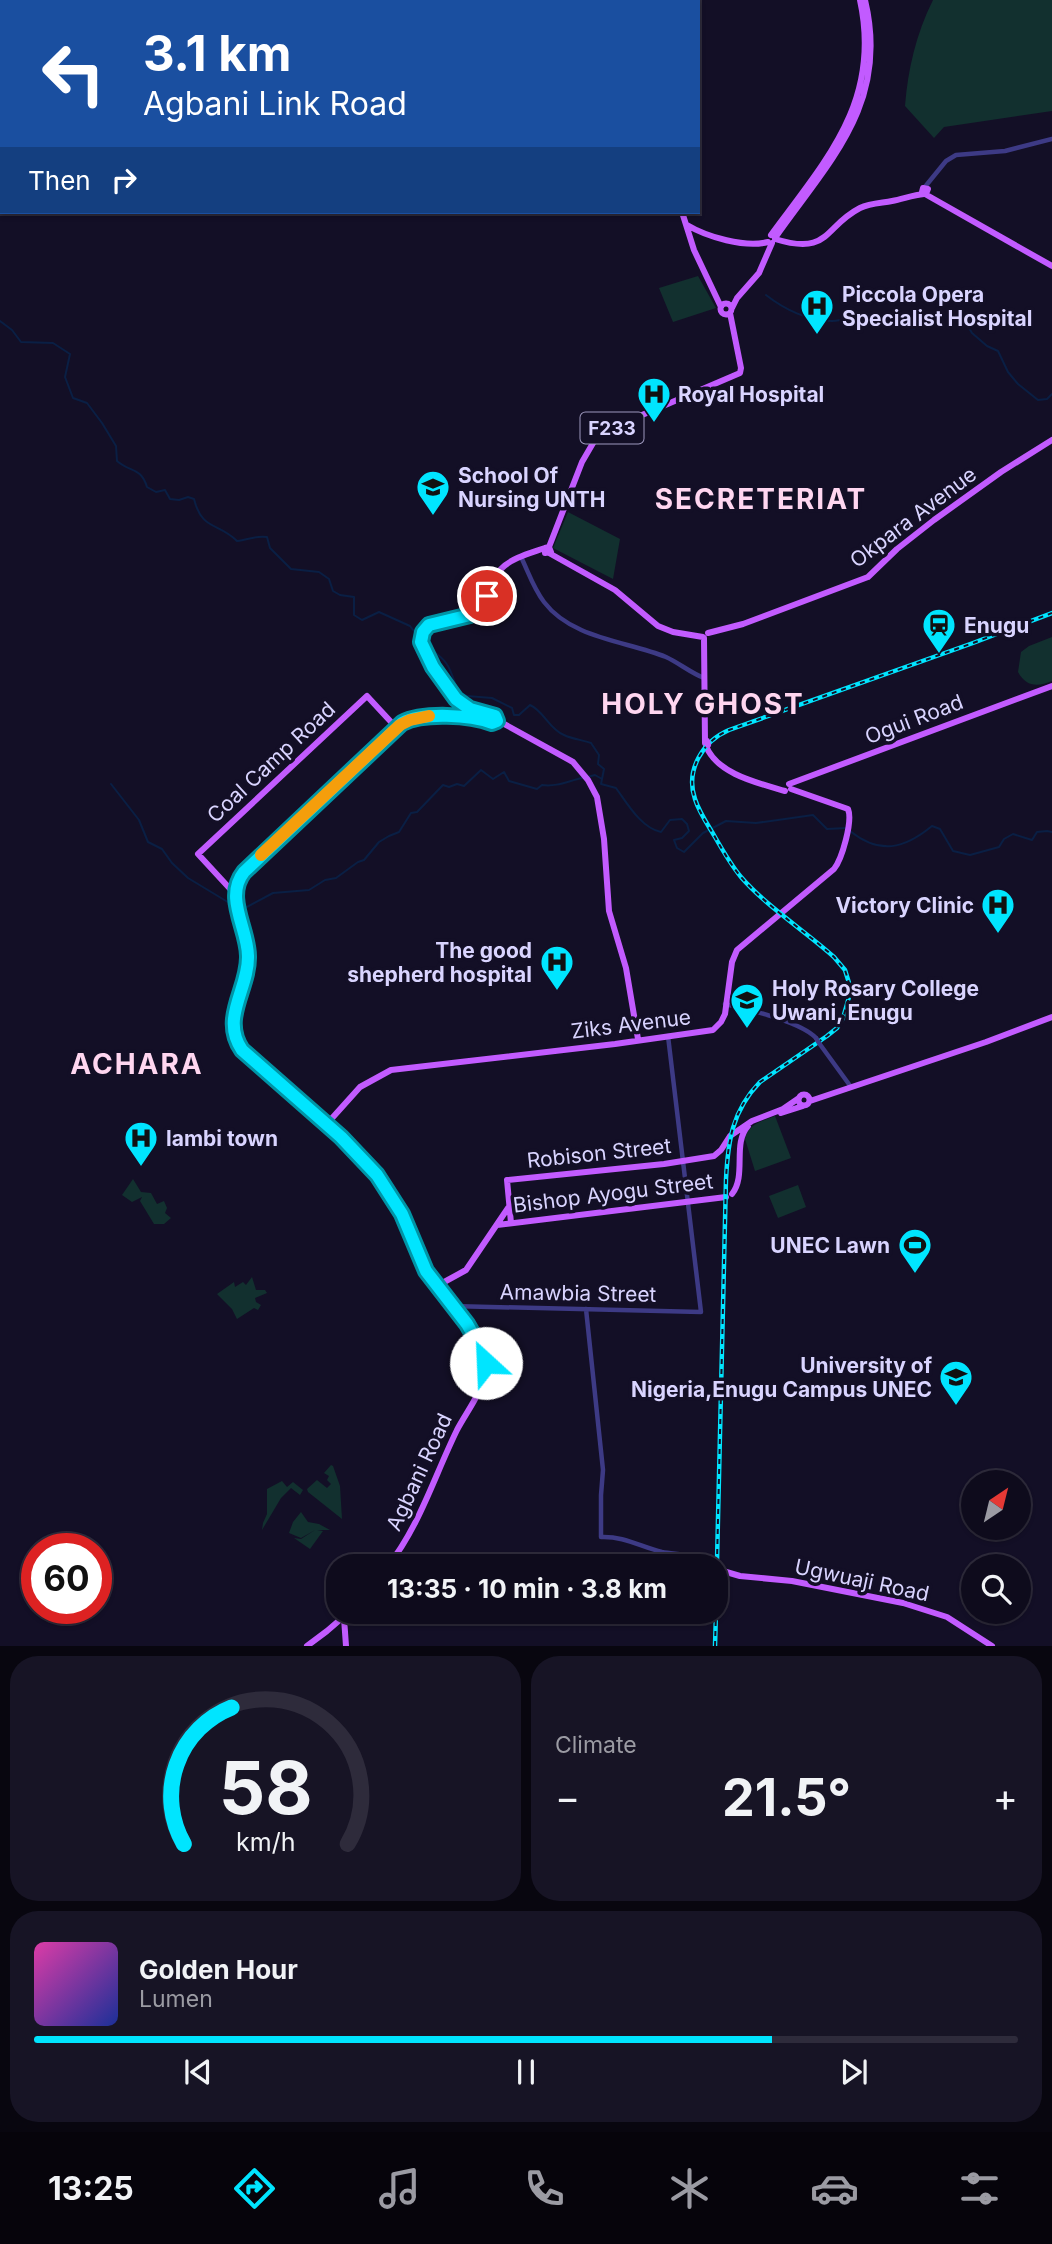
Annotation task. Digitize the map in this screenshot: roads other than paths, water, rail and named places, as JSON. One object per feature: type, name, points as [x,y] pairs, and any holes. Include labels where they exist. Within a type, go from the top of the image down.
[{"type":"main road","points":[[727,308],[758,273],[772,239],[839,147],[856,118],[866,85],[870,38],[863,0]]},
{"type":"main road","points":[[690,229],[727,241],[758,243],[772,239],[805,244],[826,237],[848,216],[861,208],[925,191],[1052,266]]},
{"type":"main road","points":[[683,214],[690,229],[694,250],[716,294],[727,308],[741,368],[740,373],[732,375]]},
{"type":"main road","points":[[732,375],[741,379]]},
{"type":"main road","name":"F233","points":[[548,548],[582,461],[596,438],[732,375]]},
{"type":"main road","name":"Okpara Avenue","points":[[548,548],[615,590],[655,623],[673,632],[706,636],[740,627],[870,579],[897,552],[1052,442]]},
{"type":"main road","points":[[420,638],[429,625],[474,613],[503,571],[548,548]]},
{"type":"main road","points":[[548,548],[504,566],[473,609],[458,616],[429,622],[423,627],[420,638],[424,652],[456,699],[470,709],[568,758],[586,777],[599,803],[609,911],[629,981],[638,1040]]},
{"type":"main road","points":[[706,636],[706,744],[712,758],[722,766],[847,808],[850,814],[834,865],[732,953],[725,1004]]},
{"type":"main road","points":[[706,636],[706,744]]},
{"type":"main road","name":"Ogui Road","points":[[788,788],[1052,687]]},
{"type":"main road","name":"Coal Camp Road","points":[[235,892],[198,854],[367,696],[394,724],[416,716],[437,713],[492,719]]},
{"type":"main road","points":[[235,892],[238,880],[244,872],[400,725],[416,718],[434,716],[492,719]]},
{"type":"main road","name":"Agbani Road","points":[[235,892],[248,959],[233,1015],[237,1041],[249,1057],[364,1160],[388,1191],[406,1222],[421,1262],[482,1350],[486,1363],[485,1374],[410,1534],[395,1554]]},
{"type":"main road","name":"Ziks Avenue","points":[[324,1124],[359,1085],[390,1068],[638,1040],[711,1028],[721,1016],[725,1004]]},
{"type":"main road","points":[[743,1128],[808,1105],[810,1101],[851,1085],[987,1042],[1052,1017]]},
{"type":"main road","points":[[743,1128],[806,1095],[810,1101]]},
{"type":"main road","points":[[799,1098],[799,1103],[803,1106]]},
{"type":"main road","name":"Robison Street","points":[[509,1206],[507,1180],[695,1160],[716,1155],[727,1139],[743,1128]]},
{"type":"main road","name":"Bishop Ayogu Street","points":[[497,1225],[688,1203],[729,1195],[737,1184],[743,1128]]},
{"type":"main road","points":[[436,1287],[466,1270],[509,1206]]},
{"type":"main road","points":[[509,1206],[511,1223]]},
{"type":"main road","name":"Ugwuaji Road","points":[[728,1572],[792,1581],[903,1603],[947,1617],[992,1646]]},
{"type":"main road","points":[[308,1646],[337,1624]]},
{"type":"main road","points":[[344,1624],[346,1646]]},
{"type":"street","points":[[925,191],[946,161],[956,155],[1001,152],[1052,139]]},
{"type":"street","points":[[522,559],[538,593],[563,620],[598,636],[666,657],[704,678]]},
{"type":"street","points":[[725,1004],[807,1030],[851,1085]]},
{"type":"street","points":[[668,1036],[688,1203]]},
{"type":"street","name":"Amawbia Street","points":[[452,1305],[701,1312],[688,1203]]},
{"type":"street","points":[[586,1309],[603,1466],[601,1537],[614,1537],[672,1554]]},
{"type":"waterway","points":[[766,295],[798,314],[815,319],[834,321],[870,315],[888,324],[914,329],[925,322],[937,323],[950,313],[966,323],[972,333],[987,346],[998,351],[1008,372],[1038,400],[1047,399],[1052,394]]},
{"type":"waterway","points":[[0,321],[12,330],[21,342],[53,343],[70,354],[65,377],[73,398],[87,403],[116,446],[117,461],[139,473],[147,487],[156,492],[165,490],[170,499],[194,499],[197,509],[206,521],[237,541],[267,537],[270,548],[291,569],[319,572],[329,579],[333,591],[354,597],[354,615],[362,620],[379,612],[410,626],[417,635]]},
{"type":"waterway","points":[[420,639],[446,663],[458,691],[467,696],[492,698],[512,708],[514,715],[519,715],[530,705],[559,732],[591,743],[599,755],[598,764],[604,769],[601,784],[616,788],[647,826],[661,832],[670,820],[682,819],[687,824],[689,831],[682,838],[674,840],[677,848],[684,852],[703,833],[726,821],[756,823],[813,815],[827,829],[846,828]]},
{"type":"waterway","points":[[241,910],[273,893],[309,890],[325,880],[336,878],[364,860],[379,842],[399,832],[411,813],[417,812],[443,785],[464,786],[481,770],[493,779],[504,772],[509,781],[537,789],[542,785],[582,778]]},
{"type":"waterway","points":[[587,777],[595,775],[602,779]]},
{"type":"waterway","points":[[111,784],[139,820],[148,842],[162,849],[188,878],[236,907]]},
{"type":"waterway","points":[[850,831],[872,844],[892,846],[912,840],[932,826],[940,829],[953,851],[970,855],[999,847],[1004,839],[1013,834],[1032,840],[1037,832],[1052,832]]},
{"type":"railway","points":[[717,1554],[726,1179],[730,1139],[737,1115],[760,1082],[837,1028],[849,997],[849,983],[845,970],[834,957],[762,898],[734,868],[697,804],[692,778],[698,758],[711,741],[729,730],[1052,613]]},
{"type":"railway","points":[[715,1646],[716,1624]]},
{"type":"place","name":"Piccola Opera Specialist Hospital","points":[[817,336]]},
{"type":"place","name":"Royal Hospital","points":[[654,424]]},
{"type":"place","name":"School Of Nursing UNTH","points":[[433,517]]},
{"type":"place","name":"Enugu","points":[[939,655]]},
{"type":"place","name":"Victory Clinic","points":[[998,935]]},
{"type":"place","name":"The good shepherd hospital","points":[[557,992]]},
{"type":"place","name":"Holy Rosary College Uwani, Enugu","points":[[747,1030]]},
{"type":"place","name":"lambi town","points":[[141,1168]]},
{"type":"place","name":"UNEC Lawn","points":[[915,1275]]},
{"type":"place","name":"University of Nigeria,Enugu Campus UNEC","points":[[956,1407]]},
{"type":"district","name":"SECRETERIAT","points":[[761,499]]},
{"type":"district","name":"HOLY GHOST","points":[[703,704]]},
{"type":"district","name":"ACHARA","points":[[137,1064]]}]
